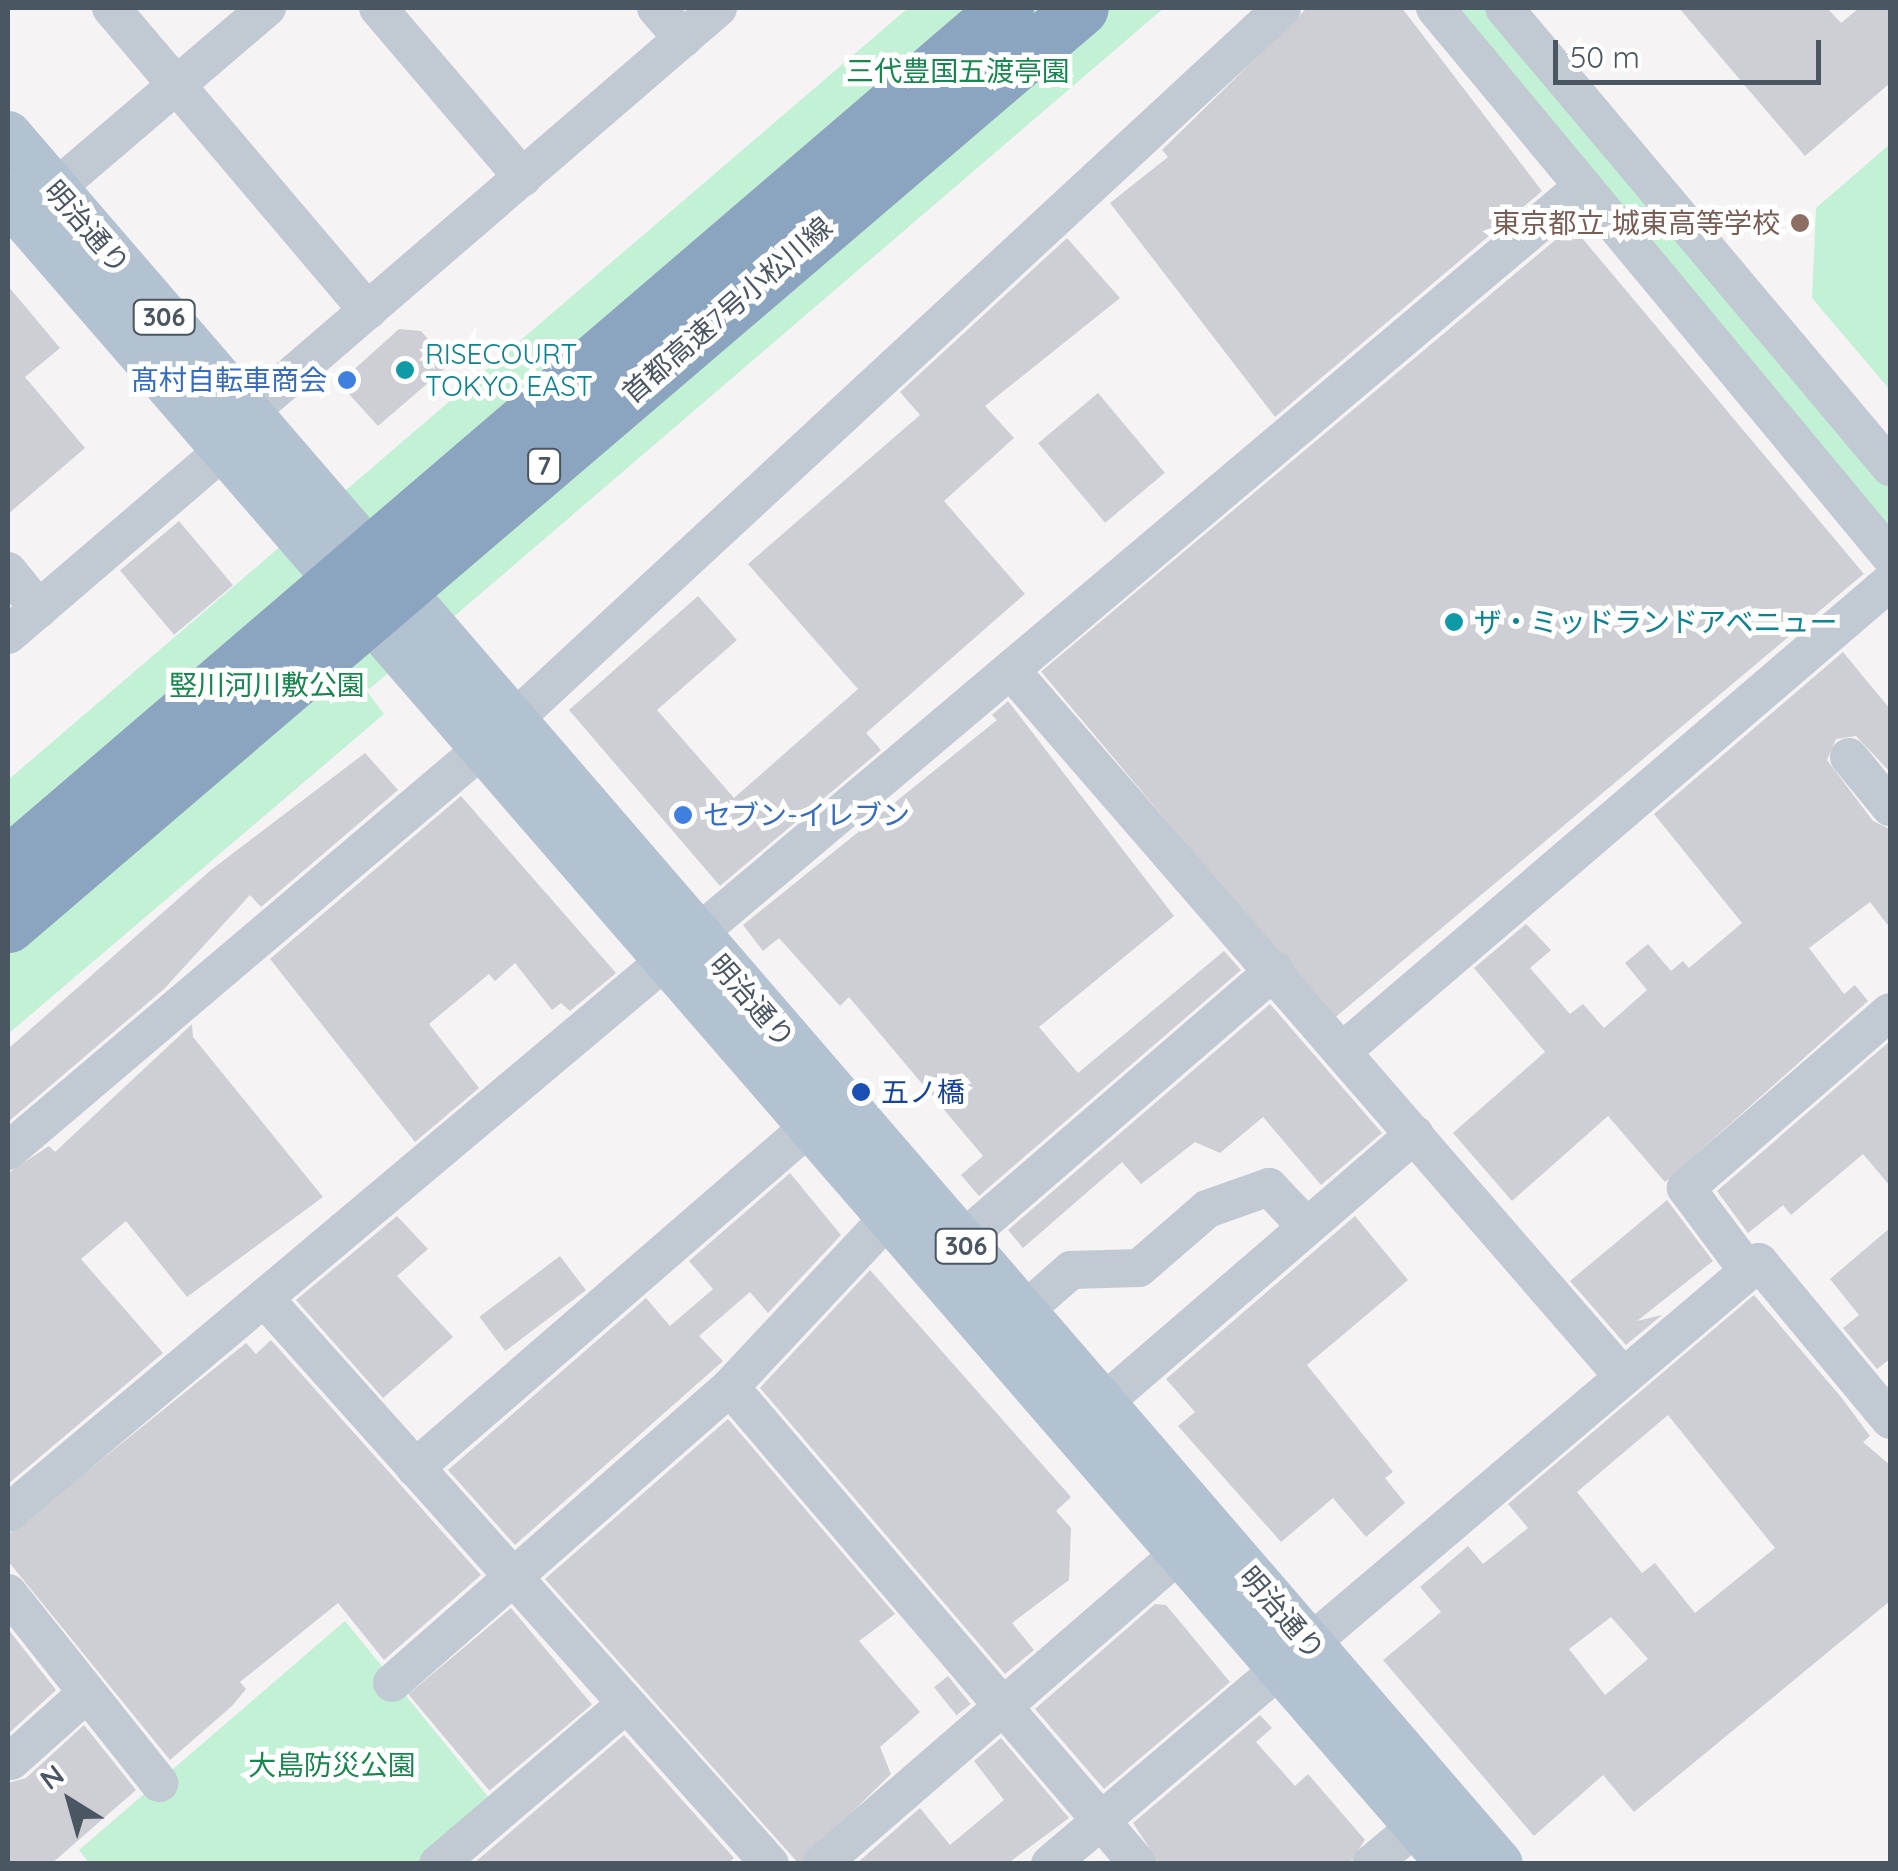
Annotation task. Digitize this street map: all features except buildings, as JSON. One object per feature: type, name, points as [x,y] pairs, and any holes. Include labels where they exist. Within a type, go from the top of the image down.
[{"type":"highway","name":"首都高速7号小松川線","points":[[8,864],[1006,8]]},
{"type":"highway","name":"首都高速7号小松川線","points":[[8,925],[1081,8]]},
{"type":"main road","name":"明治通り","points":[[8,135],[23,208],[235,432],[681,948],[961,1241],[1023,1312],[1102,1404],[1451,1864]]},
{"type":"main road","name":"明治通り","points":[[681,948],[809,1127],[1180,1553],[1291,1651],[1500,1864]]},
{"type":"street","points":[[111,8],[368,311]]},
{"type":"street","points":[[23,208],[266,8]]},
{"type":"street","points":[[378,8],[523,178]]},
{"type":"street","points":[[656,8],[683,38]]},
{"type":"street","points":[[8,636],[368,311],[718,8]]},
{"type":"street","points":[[8,1151],[496,735],[1282,8]]},
{"type":"street","points":[[1435,8],[1580,189],[1890,556]]},
{"type":"street","points":[[1504,8],[1890,467]]},
{"type":"street","points":[[8,1513],[1014,674],[1580,189]]},
{"type":"street","points":[[8,571],[39,609]]},
{"type":"street","points":[[1345,1050],[1890,582]]},
{"type":"street","points":[[1014,674],[1345,1050],[1621,1374]]},
{"type":"street","points":[[1849,757],[1890,806]]},
{"type":"street","points":[[961,1241],[1275,970]]},
{"type":"street","points":[[1748,1270],[1686,1188],[1890,1012]]},
{"type":"street","points":[[415,1468],[809,1127]]},
{"type":"street","points":[[1102,1404],[1415,1134]]},
{"type":"street","points":[[1023,1312],[1071,1270],[1138,1268],[1207,1209],[1270,1187],[1307,1227]]},
{"type":"street","points":[[392,1683],[730,1387],[888,1218]]},
{"type":"street","points":[[1050,1864],[1291,1651],[1759,1262],[1885,1401]]},
{"type":"street","points":[[264,1298],[770,1864]]},
{"type":"street","points":[[730,1387],[1138,1864]]},
{"type":"street","points":[[820,1864],[1180,1553]]},
{"type":"street","points":[[8,1593],[159,1783]]},
{"type":"street","points":[[11,1761],[88,1693]]},
{"type":"street","points":[[438,1864],[626,1704]]},
{"type":"street","points":[[1372,1864],[1418,1825]]},
{"type":"green space","name":"竪川河川敷公園","points":[[908,8],[1164,8],[367,691],[384,714],[8,1034],[8,780]]},
{"type":"green space","points":[[1446,8],[1495,8],[1890,477],[1890,545]]},
{"type":"green space","points":[[1890,144],[1890,390],[1812,298],[1816,208]]},
{"type":"green space","name":"大島防災公園","points":[[345,1621],[500,1811],[438,1863],[90,1864],[79,1850]]},
{"type":"place","name":"東京都立 城東高等学校","points":[[1800,223]]},
{"type":"place","name":"RISECOURT TOKYO EAST","points":[[405,370]]},
{"type":"place","name":"髙村自転車商会","points":[[347,380]]},
{"type":"place","name":"ザ・ミッドランドアベニュー","points":[[1454,622]]},
{"type":"place","name":"セブン-イレブン","points":[[683,815]]},
{"type":"place","name":"五ノ橋","points":[[861,1092]]},
{"type":"park label","name":"三代豊国五渡亭園","points":[[958,71]]}]
